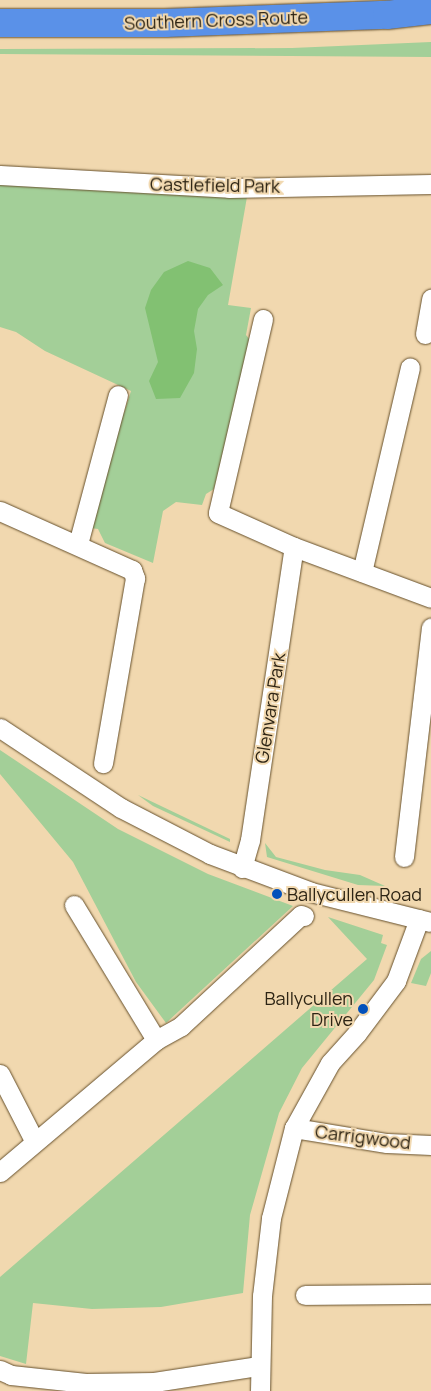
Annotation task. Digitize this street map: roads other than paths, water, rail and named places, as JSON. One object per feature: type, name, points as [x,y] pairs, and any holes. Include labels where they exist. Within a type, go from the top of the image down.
[{"type":"highway","name":"Southern Cross Route","points":[[0,23],[165,23],[388,15],[431,10]]},
{"type":"highway","points":[[388,15],[431,22]]},
{"type":"street","name":"Castlefield Park","points":[[0,175],[230,188],[431,184]]},
{"type":"street","points":[[425,334],[431,299]]},
{"type":"street","points":[[263,319],[218,513],[294,547],[431,598]]},
{"type":"street","points":[[362,572],[410,368]]},
{"type":"street","points":[[78,544],[118,395]]},
{"type":"street","points":[[0,511],[78,544],[132,570],[135,578],[103,763]]},
{"type":"street","name":"Glenvara Park","points":[[242,868],[250,840],[294,547]]},
{"type":"street","points":[[404,857],[431,628]]},
{"type":"street","points":[[0,728],[120,808],[176,838],[242,868],[311,892],[425,921],[396,981],[357,1033],[330,1063],[294,1128],[271,1218],[259,1366],[260,1391]]},
{"type":"street","points":[[74,905],[156,1040]]},
{"type":"street","points":[[0,1172],[156,1040],[181,1026],[300,915],[304,916]]},
{"type":"street","points":[[0,1074],[35,1142]]},
{"type":"street","name":"Carrigwood","points":[[294,1128],[387,1143],[431,1145]]},
{"type":"street","points":[[305,1295],[431,1294]]},
{"type":"street","points":[[8,1379],[155,1386],[259,1366]]},
{"type":"place","name":"Ballycullen Road","points":[[277,894]]},
{"type":"place","name":"Ballycullen Drive","points":[[363,1009]]}]
